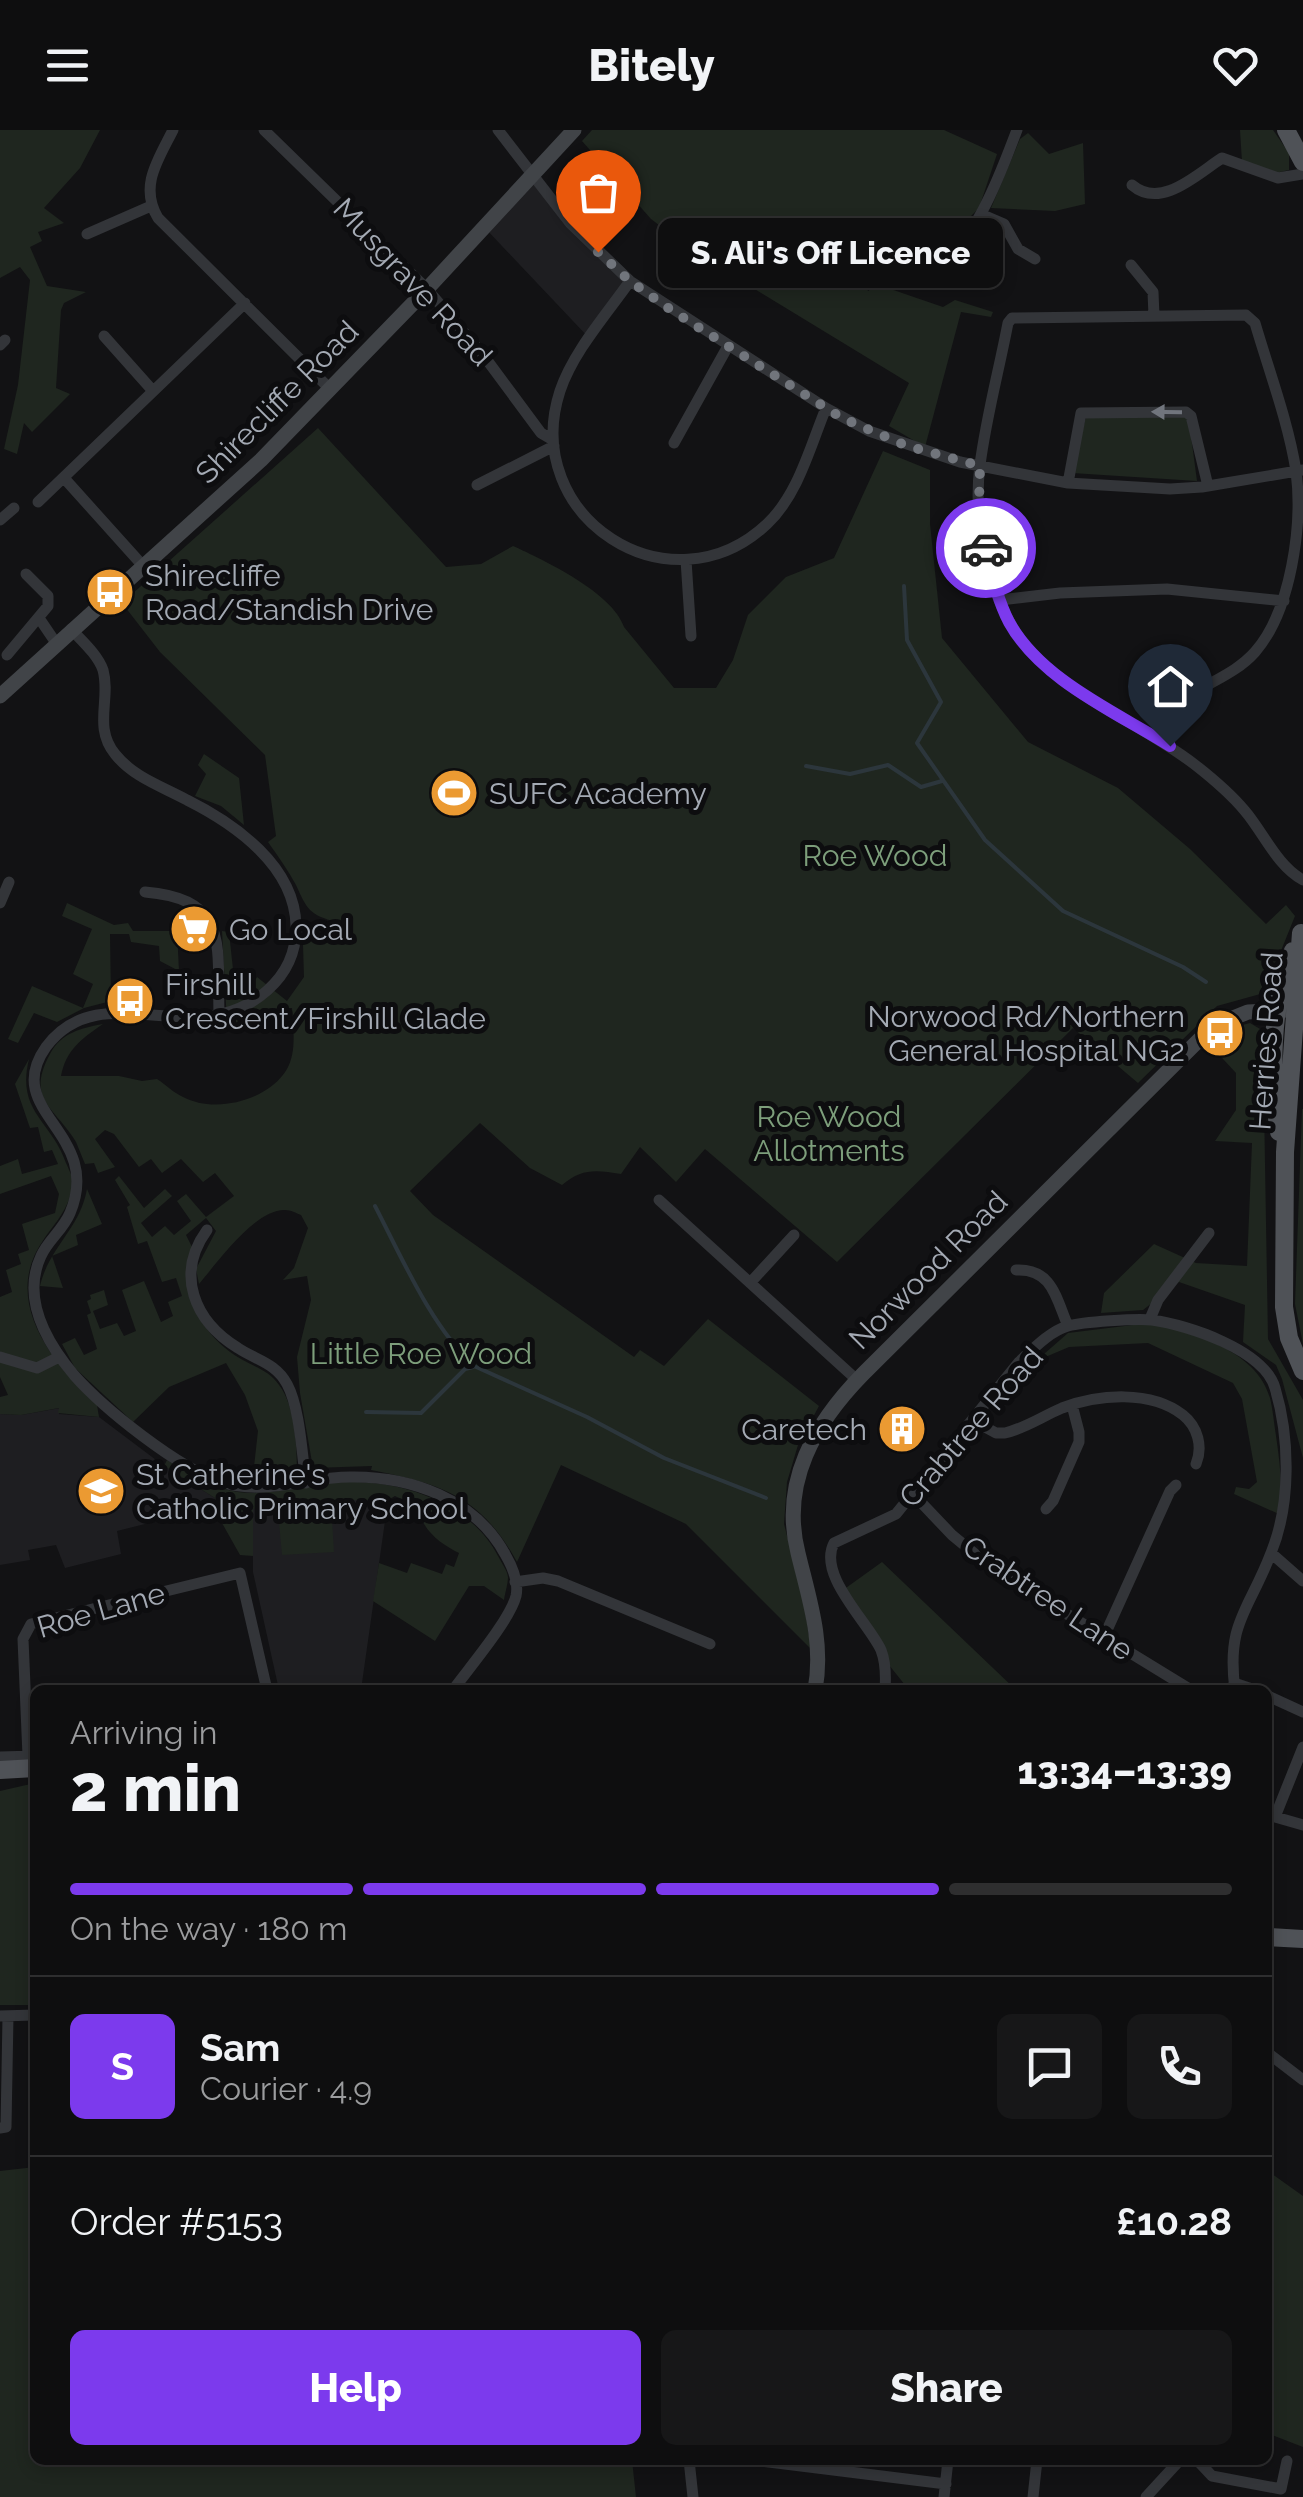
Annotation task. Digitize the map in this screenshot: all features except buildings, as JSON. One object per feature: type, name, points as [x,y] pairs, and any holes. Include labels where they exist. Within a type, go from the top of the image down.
[{"type":"main road","points":[[1286,130],[1303,162]]},
{"type":"main road","name":"Herries Road","points":[[1302,930],[1286,1010],[1285,1322],[1303,1371]]},
{"type":"main road","points":[[0,1770],[30,1762]]},
{"type":"main road","points":[[0,1781],[30,1762]]},
{"type":"main road","points":[[1272,1937],[1303,1939]]},
{"type":"street","points":[[174,130],[148,184],[151,206],[158,218],[331,390]]},
{"type":"street","name":"Musgrave Road","points":[[264,130],[428,290],[484,356],[541,433],[554,443]]},
{"type":"street","points":[[498,130],[570,223],[630,281],[826,408],[869,431],[933,454],[1068,483],[1170,488],[1300,471]]},
{"type":"street","name":"Shirecliffe Road","points":[[3,687],[144,567],[261,460],[428,290],[574,130]]},
{"type":"street","points":[[865,232],[906,247],[944,255],[952,252],[982,214],[1018,130]]},
{"type":"street","points":[[1132,184],[1142,192],[1168,192],[1222,158],[1278,178],[1303,174]]},
{"type":"street","points":[[86,234],[151,206]]},
{"type":"street","points":[[982,214],[1004,224],[1018,249],[1035,259]]},
{"type":"street","points":[[1130,265],[1153,292],[1154,316]]},
{"type":"street","points":[[630,281],[567,374],[559,393],[554,443],[566,489],[590,523],[605,536],[640,554],[686,560],[734,547],[770,521],[798,478],[826,408]]},
{"type":"street","points":[[38,502],[245,303]]},
{"type":"street","points":[[1170,746],[1174,709],[1242,666],[1267,638],[1284,601],[1297,524],[1300,471],[1252,318],[1012,318],[980,466],[979,504],[983,536],[1009,622],[1036,657],[1062,678],[1170,746],[1243,808],[1285,866],[1303,880]]},
{"type":"street","points":[[104,336],[154,391]]},
{"type":"street","points":[[674,443],[728,346]]},
{"type":"street","points":[[1068,483],[1081,413],[1166,412],[1191,416],[1208,486]]},
{"type":"street","points":[[478,485],[554,443]]},
{"type":"street","points":[[64,478],[144,567]]},
{"type":"street","points":[[0,520],[14,508]]},
{"type":"street","points":[[686,560],[691,636]]},
{"type":"street","points":[[7,656],[48,606],[48,596],[26,574]]},
{"type":"street","points":[[1000,600],[1167,589],[1284,601]]},
{"type":"street","points":[[40,618],[56,644]]},
{"type":"street","points":[[71,629],[104,673],[103,726],[112,751],[137,774],[206,810],[256,846],[272,864],[290,898],[296,944],[279,979],[256,1000],[201,1018],[132,1012],[97,1014],[56,1036],[38,1060],[34,1075],[37,1102],[69,1146],[78,1172],[67,1220],[41,1255],[34,1284],[38,1313],[59,1357],[113,1410],[197,1471],[251,1488],[277,1488],[348,1476],[394,1480],[451,1499],[493,1535],[509,1561],[516,1582],[515,1598],[458,1685]]},
{"type":"street","points":[[0,903],[9,882]]},
{"type":"street","points":[[146,892],[186,898],[208,918],[216,947],[220,1014]]},
{"type":"street","name":"Norwood Road","points":[[816,1685],[815,1617],[794,1538],[792,1500],[796,1479],[821,1421],[857,1380],[1213,1026],[1248,1012],[1286,1010]]},
{"type":"street","points":[[659,1200],[857,1380]]},
{"type":"street","points":[[208,1230],[191,1259],[191,1288],[197,1304],[220,1333],[242,1351],[267,1362],[287,1382],[306,1483]]},
{"type":"street","points":[[1150,1319],[1158,1300],[1209,1233]]},
{"type":"street","points":[[750,1283],[794,1235]]},
{"type":"street","points":[[1016,1270],[1032,1270],[1048,1281],[1068,1326]]},
{"type":"street","name":"Crabtree Road","points":[[885,1685],[885,1660],[848,1602],[830,1562],[830,1551],[842,1536],[896,1514],[1019,1362],[1068,1326],[1150,1319],[1215,1338],[1263,1368],[1277,1393],[1286,1466],[1283,1517],[1272,1554]]},
{"type":"street","points":[[0,1358],[38,1368],[59,1357]]},
{"type":"street","points":[[972,1420],[996,1432],[1005,1432],[1072,1405],[1128,1398],[1162,1403],[1189,1420],[1197,1433],[1200,1444],[1196,1464]]},
{"type":"street","points":[[1046,1509],[1054,1502],[1078,1442],[1072,1405]]},
{"type":"street","points":[[1104,1638],[1176,1484]]},
{"type":"street","name":"Crabtree Lane","points":[[914,1494],[972,1552],[1183,1685]]},
{"type":"street","points":[[1234,1685],[1232,1643],[1236,1629],[1272,1554],[1303,1582]]},
{"type":"street","name":"Roe Lane","points":[[30,1762],[24,1639],[31,1624],[240,1574],[266,1685]]},
{"type":"street","points":[[516,1582],[542,1578],[558,1581],[710,1644]]},
{"type":"street","points":[[1272,1698],[1303,1712]]},
{"type":"street","points":[[1303,1746],[1272,1816],[1303,1825]]},
{"type":"street","points":[[0,1758],[30,1762]]},
{"type":"street","points":[[0,2128],[6,2127],[4,2016],[30,2015]]},
{"type":"street","points":[[1272,2056],[1303,2080]]},
{"type":"street","points":[[1202,2465],[1212,2476],[1281,2489],[1287,2460]]},
{"type":"street","points":[[689,2465],[692,2497]]},
{"type":"street","points":[[784,2465],[945,2491],[948,2465]]},
{"type":"street","points":[[1033,2497],[1037,2465]]},
{"type":"street","points":[[1146,2497],[1175,2465]]},
{"type":"shaded area","points":[[532,176],[630,281],[590,339],[485,228]]},
{"type":"shaded area","name":"St Catherine's Catholic Primary School","points":[[60,1408],[59,1414],[99,1417],[215,1498],[213,1507],[117,1531],[121,1554],[65,1568],[56,1545],[28,1550],[30,1560],[0,1565],[0,1414],[21,1415]]},
{"type":"shaded area","points":[[335,1500],[388,1500],[362,1685],[278,1685],[253,1572],[253,1509]]},
{"type":"green space","points":[[0,130],[100,130],[80,168],[44,208],[64,223],[38,232],[42,241],[30,247],[47,286],[86,292],[64,303],[61,310],[56,388],[70,394],[32,432],[24,423],[17,454],[4,449],[18,385],[30,280],[20,267],[0,278]]},
{"type":"green space","points":[[592,130],[944,130],[997,154],[979,208],[942,245],[870,222],[865,230],[837,219],[815,261],[869,291],[870,282],[943,307],[955,300],[993,312],[991,317],[961,312],[925,447],[889,426],[909,383],[697,254],[701,248],[685,236],[680,241],[651,219],[582,141]]},
{"type":"green space","points":[[1240,130],[1273,130],[1289,153],[1289,170],[1275,173],[1242,162]]},
{"type":"green space","points":[[1028,133],[1049,154],[1083,143],[1085,204],[1055,211],[991,208],[1020,139]]},
{"type":"green space","points":[[1184,416],[1189,421],[1197,481],[1072,473],[1086,417]]},
{"type":"green space","points":[[318,428],[446,567],[481,564],[513,546],[542,560],[606,602],[674,688],[716,688],[733,660],[748,615],[786,577],[834,558],[883,451],[930,470],[930,524],[942,638],[1028,742],[1118,788],[1190,849],[1266,924],[1286,905],[1295,916],[1264,993],[1217,1006],[1138,1083],[1073,1028],[837,1262],[705,1149],[676,1182],[640,1147],[621,1174],[590,1172],[562,1185],[530,1168],[480,1123],[410,1191],[433,1215],[634,1357],[640,1350],[664,1366],[708,1319],[819,1406],[798,1445],[787,1482],[784,1524],[803,1597],[811,1649],[686,1524],[561,1465],[517,1562],[488,1521],[456,1496],[418,1481],[371,1470],[372,1466],[313,1468],[297,1357],[311,1300],[307,1276],[283,1280],[294,1268],[308,1228],[301,1215],[285,1210],[261,1218],[199,1284],[196,1269],[216,1231],[206,1218],[186,1235],[192,1247],[187,1279],[190,1295],[204,1325],[227,1349],[271,1376],[285,1394],[297,1453],[297,1476],[288,1481],[266,1484],[241,1480],[209,1467],[212,1463],[229,1468],[254,1467],[258,1431],[245,1395],[226,1363],[169,1387],[133,1422],[75,1368],[62,1344],[75,1338],[84,1355],[97,1349],[87,1315],[91,1313],[87,1301],[90,1295],[104,1290],[108,1305],[93,1311],[100,1329],[117,1323],[124,1336],[136,1331],[122,1290],[144,1281],[161,1322],[173,1316],[168,1302],[182,1296],[176,1278],[162,1282],[147,1241],[138,1244],[127,1207],[130,1205],[115,1180],[119,1176],[144,1208],[165,1189],[172,1196],[141,1223],[152,1237],[165,1226],[174,1235],[191,1221],[177,1201],[186,1194],[206,1217],[234,1196],[215,1173],[203,1182],[181,1159],[162,1173],[151,1159],[139,1167],[114,1134],[105,1130],[95,1139],[115,1167],[98,1173],[94,1163],[85,1164],[76,1142],[42,1093],[43,1070],[50,1054],[72,1033],[103,1024],[76,1046],[61,1076],[157,1079],[183,1097],[210,1104],[254,1096],[287,1069],[294,1039],[292,1008],[262,1009],[262,1026],[227,1023],[222,931],[229,932],[235,988],[250,989],[257,977],[287,1001],[304,977],[303,945],[312,937],[335,940],[337,922],[310,910],[268,842],[276,836],[265,755],[160,652],[122,603]]},
{"type":"green space","points":[[204,754],[239,778],[244,825],[221,806],[195,796],[206,774],[198,765]]},
{"type":"green space","points":[[67,903],[114,925],[128,923],[133,931],[177,931],[179,971],[160,961],[159,946],[131,942],[129,934],[110,934],[111,1001],[84,1008],[57,1022],[34,1013],[18,1043],[8,1039],[32,986],[83,1008],[93,984],[73,974],[92,929],[62,916]]},
{"type":"green space","points":[[1250,1023],[1260,1029],[1263,1046],[1268,1339],[1303,1400],[1303,1458],[1276,1365],[1243,1342],[1245,1305],[1179,1282],[1143,1310],[1101,1313],[1104,1293],[1154,1244],[1196,1263],[1247,1266],[1252,1143],[1215,1141],[1236,1110],[1236,1073],[1211,1046],[1235,1027]]},
{"type":"green space","points":[[29,1059],[26,1077],[31,1104],[60,1148],[72,1177],[71,1194],[64,1210],[32,1262],[30,1308],[49,1350],[97,1405],[99,1417],[58,1413],[59,1408],[21,1415],[0,1414],[0,1397],[8,1395],[0,1377],[0,1297],[12,1292],[6,1270],[21,1264],[18,1254],[29,1250],[22,1224],[55,1213],[59,1194],[51,1176],[0,1194],[0,1166],[18,1159],[22,1174],[58,1164],[52,1150],[44,1152],[38,1127],[30,1128],[15,1084]]},
{"type":"green space","points":[[1303,1109],[1303,1344],[1295,1304]]},
{"type":"green space","points":[[87,1189],[102,1224],[76,1235],[78,1245],[53,1256],[78,1216]]},
{"type":"green space","points":[[52,1257],[63,1288],[40,1286]]},
{"type":"green space","points":[[1149,1323],[1220,1346],[1237,1355],[1263,1381],[1271,1403],[1279,1456],[1279,1514],[1234,1494],[1236,1487],[1249,1489],[1257,1482],[1242,1399],[1233,1383],[1148,1343],[1069,1347],[1036,1361],[1068,1333]]},
{"type":"green space","points":[[167,1460],[210,1484],[238,1492],[264,1493],[325,1483],[361,1482],[407,1489],[429,1497],[469,1520],[485,1537],[507,1574],[504,1600],[484,1586],[469,1586],[435,1641],[373,1601],[379,1563],[407,1573],[411,1563],[442,1574],[446,1564],[454,1567],[459,1553],[428,1530],[418,1507],[395,1496],[388,1500],[335,1500],[253,1509],[253,1556],[240,1555],[213,1507],[215,1498],[164,1466]]},
{"type":"green space","points":[[332,1519],[334,1552],[282,1555],[279,1522]]},
{"type":"green space","points":[[882,1562],[1011,1685],[905,1685],[885,1660],[843,1590]]},
{"type":"green space","points":[[30,1784],[30,2005],[0,2005],[0,1791]]},
{"type":"green space","points":[[30,2168],[30,2465],[633,2465],[636,2497],[0,2497],[0,2171]]},
{"type":"green space","points":[[1272,2174],[1303,2196],[1303,2447],[1272,2435]]},
{"type":"waterway","points":[[904,586],[907,640],[941,702],[917,743],[985,840],[1063,911],[1183,967],[1206,982]]},
{"type":"waterway","points":[[806,766],[850,774],[888,765],[921,787],[942,781]]},
{"type":"waterway","points":[[375,1206],[431,1312],[474,1366],[587,1417],[664,1458],[766,1498]]},
{"type":"waterway","points":[[366,1412],[421,1413],[465,1369],[473,1367]]},
{"type":"way so far","points":[[598,252],[671,310],[842,418],[907,446],[980,466],[979,504],[986,548]]},
{"type":"place","name":"S. Ali's Off Licence","points":[[598,252]]},
{"type":"place","name":"Shirecliffe Road/Standish Drive","points":[[110,592]]},
{"type":"place","name":"SUFC Academy","points":[[454,793]]},
{"type":"place","name":"Go Local","points":[[194,929]]},
{"type":"place","name":"Firshill Crescent/Firshill Glade","points":[[130,1001]]},
{"type":"place","name":"Norwood Rd/Northern General Hospital NG2","points":[[1220,1033]]},
{"type":"place","name":"Caretech","points":[[902,1429]]},
{"type":"place","name":"St Catherine's Catholic Primary School","points":[[101,1491]]},
{"type":"route","points":[[986,548],[1009,622],[1036,657],[1062,678],[1170,746]]},
{"type":"park label","name":"Roe Wood","points":[[875,855]]},
{"type":"park label","name":"Roe Wood Allotments","points":[[829,1133]]},
{"type":"park label","name":"Little Roe Wood","points":[[421,1353]]}]
